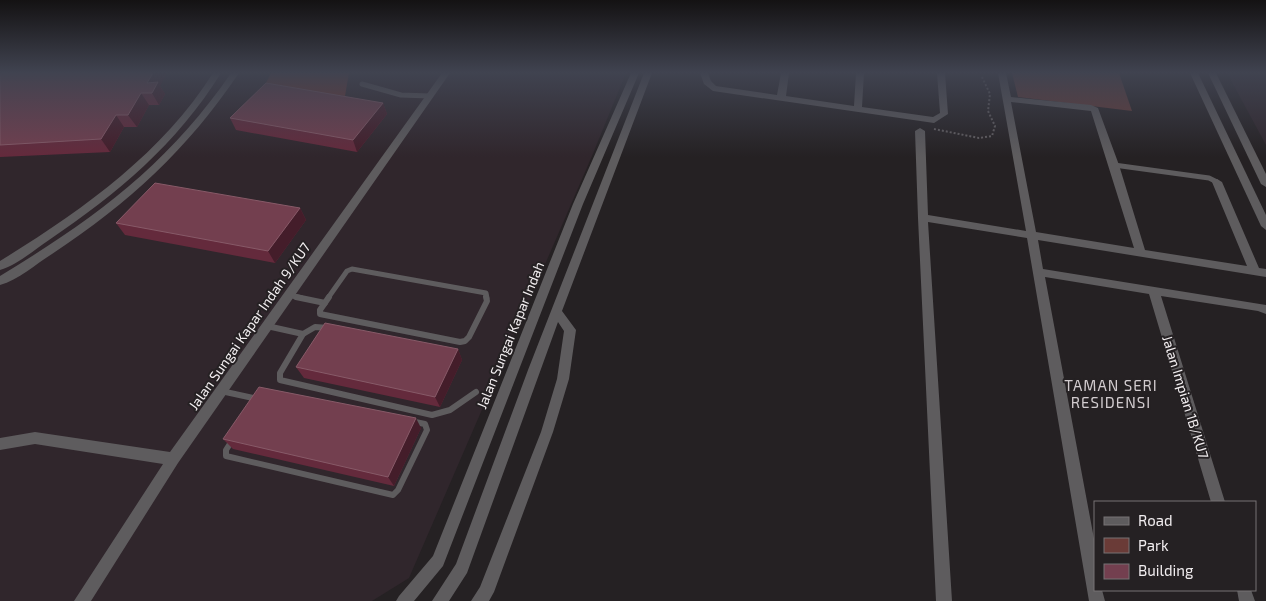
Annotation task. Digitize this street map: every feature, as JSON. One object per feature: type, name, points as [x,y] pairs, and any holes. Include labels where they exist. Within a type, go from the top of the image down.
[{"type":"street","points":[[0,266],[59,227],[144,162],[199,101]]},
{"type":"street","points":[[0,281],[87,224],[137,184],[186,139],[217,101]]},
{"type":"street","name":"Jalan Sungai Kapar Indah 9/KU7","points":[[82,601],[173,459],[289,295],[422,101]]},
{"type":"street","name":"Jalan Sungai Kapar Indah","points":[[404,601],[438,561],[578,204],[623,101]]},
{"type":"street","points":[[440,601],[462,568],[637,101]]},
{"type":"street","points":[[802,101],[934,120],[944,114],[943,101]]},
{"type":"street","points":[[858,101],[858,109]]},
{"type":"street","points":[[1006,101],[1094,582]]},
{"type":"street","points":[[1026,101],[1095,110],[1141,253]]},
{"type":"street","points":[[1207,101],[1266,226]]},
{"type":"street","points":[[1226,101],[1266,184]]},
{"type":"street","points":[[923,130],[923,218],[944,601]]},
{"type":"street","points":[[1217,182],[1255,272]]},
{"type":"street","points":[[923,218],[1266,273]]},
{"type":"street","points":[[1038,272],[1260,306],[1266,310]]},
{"type":"street","name":"Jalan Impian 1B/KU7","points":[[1154,291],[1218,501]]},
{"type":"street","points":[[479,601],[486,592],[547,432],[563,379],[570,330],[557,312]]},
{"type":"street","points":[[0,444],[35,438],[173,459]]},
{"type":"lane","points":[[1114,165],[1209,178],[1217,182]]},
{"type":"lane","points":[[357,269],[486,292],[488,296],[469,337],[465,341],[460,342],[320,314],[320,310],[325,303],[347,271],[357,269]]},
{"type":"lane","points":[[289,295],[325,303]]},
{"type":"lane","points":[[267,326],[303,334]]},
{"type":"lane","points":[[333,329],[315,327],[303,334],[278,378],[432,415],[444,414],[461,405],[476,392]]},
{"type":"lane","points":[[221,390],[258,399]]},
{"type":"lane","points":[[267,392],[425,424],[427,430],[398,490],[394,495],[389,495],[226,456],[226,450],[258,399],[267,392]]},
{"type":"path","points":[[923,130],[946,130],[979,138],[992,136],[995,126],[988,111],[989,101]]},
{"type":"shaded area","points":[[0,101],[615,101],[409,578],[372,601],[0,601]]},
{"type":"shaded area","points":[[1242,101],[1266,101],[1266,145]]},
{"type":"green space","points":[[1051,101],[1129,101],[1132,111]]},
{"type":"building","points":[[0,101],[136,101],[128,115],[116,115],[101,139],[0,145]]},
{"type":"building","points":[[247,101],[372,101],[383,103],[353,140],[230,118]]},
{"type":"building","points":[[155,183],[300,208],[268,251],[116,223]]},
{"type":"building","points":[[325,323],[458,349],[435,397],[296,367]]},
{"type":"building","points":[[259,387],[416,418],[388,477],[223,439]]},
{"type":"district","name":"TAMAN SERI RESIDENSI","points":[[1111,394]]}]
